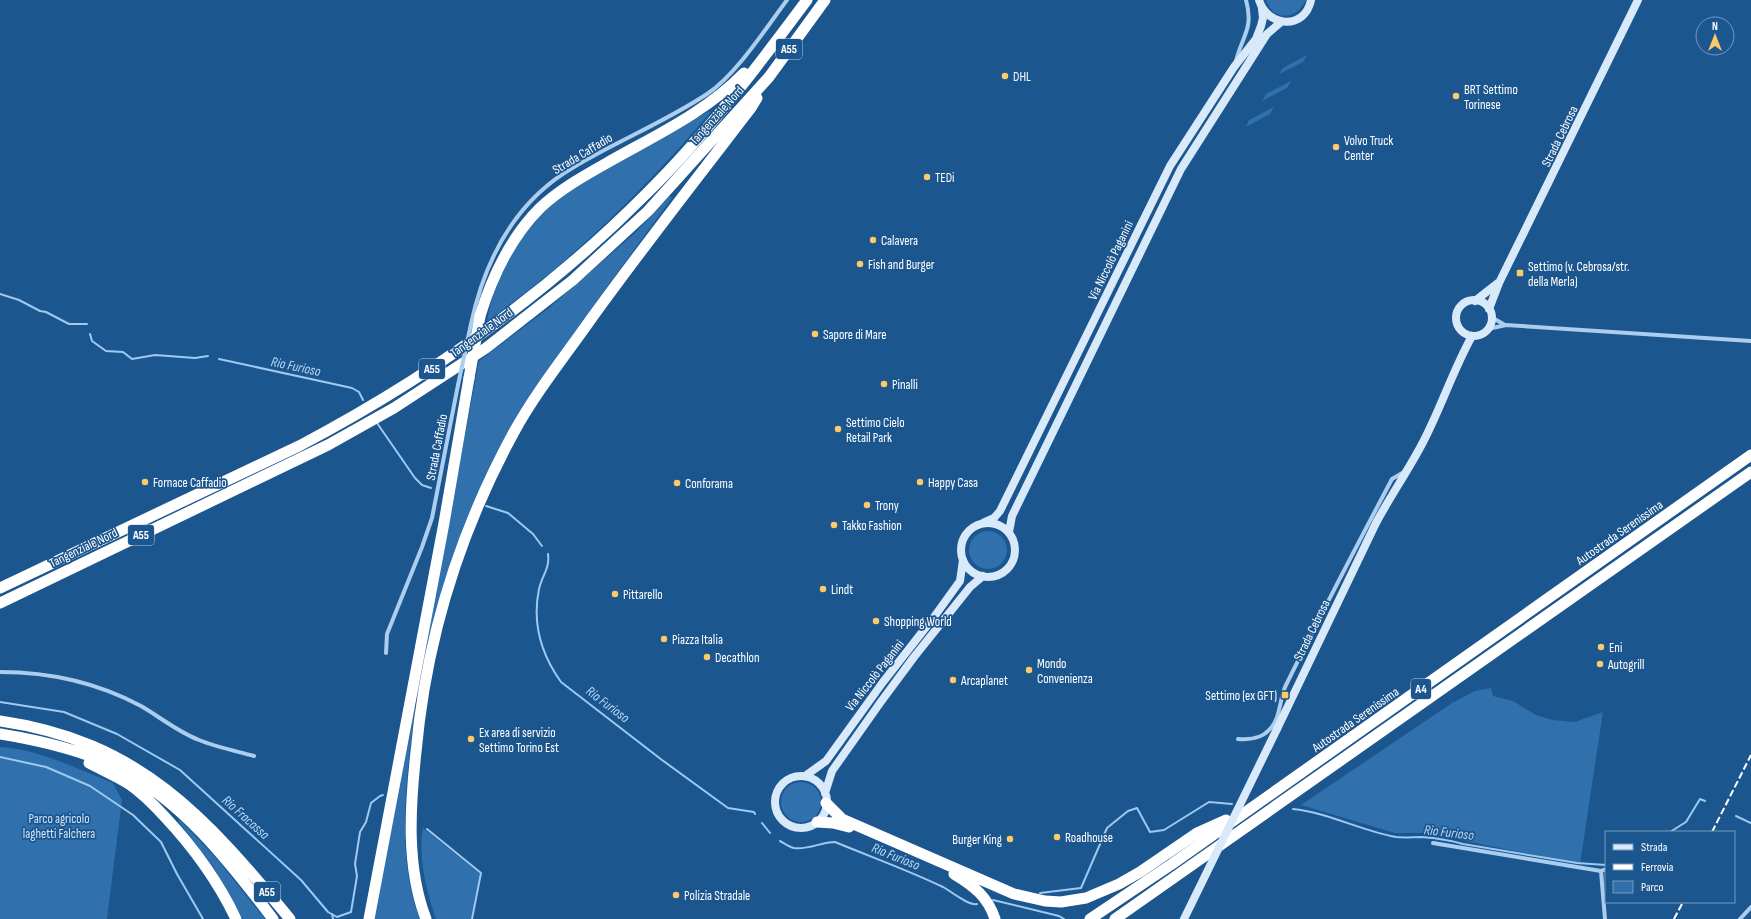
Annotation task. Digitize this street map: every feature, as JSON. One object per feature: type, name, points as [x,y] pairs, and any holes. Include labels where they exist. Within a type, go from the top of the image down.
[{"type":"highway","name":"Tangenziale Nord","points":[[0,588],[285,453],[337,426],[396,392],[493,327],[570,266],[649,192],[688,150],[741,87],[807,0]]},
{"type":"highway","name":"Tangenziale Nord","points":[[0,603],[328,445],[394,408],[445,376],[573,280],[610,247],[673,185],[769,77],[825,0]]},
{"type":"highway","name":"A55","points":[[369,919],[480,316],[486,295],[502,262],[523,228],[540,209],[560,192],[584,176],[696,113],[715,100],[730,88],[781,35]]},
{"type":"highway","name":"A55","points":[[426,919],[416,887],[412,853],[412,797],[416,742],[423,693],[437,629],[452,575],[469,526],[493,472],[533,399],[646,243],[751,108],[769,77]]},
{"type":"highway","name":"Autostrada Serenissima","points":[[1090,919],[1250,809],[1751,455]]},
{"type":"highway","name":"Autostrada Serenissima","points":[[1115,919],[1751,472]]},
{"type":"highway","name":"A55","points":[[0,721],[48,730],[70,737],[122,760],[160,784],[207,824],[290,919]]},
{"type":"highway","name":"A55","points":[[0,734],[71,750],[114,766],[168,802],[195,826],[217,849],[273,919]]},
{"type":"highway","points":[[71,750],[89,763],[129,785],[159,811],[189,843],[214,878],[235,917]]},
{"type":"highway","points":[[825,798],[842,819],[999,888],[1034,899],[1061,902],[1086,898],[1119,884],[1140,872],[1197,833],[1250,809]]},
{"type":"highway","points":[[817,822],[847,826],[952,873],[978,891],[985,898],[995,919]]},
{"type":"street","name":"Strada Caffadio","points":[[386,653],[387,634],[432,518],[476,299],[486,271],[499,243],[515,220],[538,194],[573,167],[708,94],[728,75],[787,0]]},
{"type":"street","points":[[1234,67],[1250,17],[1246,0]]},
{"type":"street","points":[[1259,0],[1262,9],[1274,19],[1281,22],[1290,22],[1299,19],[1306,13],[1311,0]]},
{"type":"street","name":"Strada Cebrosa","points":[[1490,313],[1499,283],[1638,0]]},
{"type":"street","name":"Via Niccolò Paganini","points":[[983,523],[994,518],[1000,511],[1170,166],[1234,67],[1256,39],[1263,18],[1262,9]]},
{"type":"street","name":"Via Niccolò Paganini","points":[[1009,532],[1012,516],[1181,169],[1267,34],[1281,22]]},
{"type":"street","name":"Strada Cebrosa","points":[[1476,301],[1499,283]]},
{"type":"street","points":[[1506,325],[1490,313],[1481,302],[1476,301],[1465,303],[1458,311],[1457,322],[1462,332],[1472,336],[1480,335],[1488,329],[1506,325],[1751,341]]},
{"type":"street","points":[[1488,329],[1490,313]]},
{"type":"street","name":"Strada Cebrosa","points":[[1462,332],[1462,354]]},
{"type":"street","name":"Strada Cebrosa","points":[[1184,919],[1376,523],[1420,447],[1436,416],[1462,354],[1472,336]]},
{"type":"street","points":[[1238,739],[1253,739],[1268,732],[1273,725],[1283,692],[1392,479],[1406,471]]},
{"type":"street","points":[[983,523],[993,523],[1002,526],[1009,532],[1015,549],[1012,564],[1006,570],[999,575],[991,577],[975,574],[968,568],[963,560],[961,551],[962,542],[966,534],[971,529],[983,523]]},
{"type":"street","points":[[1351,558],[1353,573]]},
{"type":"street","name":"Via Niccolò Paganini","points":[[805,776],[826,761],[879,687],[930,622],[960,580],[963,560]]},
{"type":"street","name":"Via Niccolò Paganini","points":[[825,798],[832,771],[880,703],[914,657],[970,587],[983,576]]},
{"type":"street","points":[[0,672],[44,675],[100,687],[142,706],[175,728],[199,740],[254,756]]},
{"type":"street","points":[[805,776],[813,780],[820,785],[825,798],[822,816],[817,822],[810,826],[794,827],[782,819],[776,809],[776,795],[784,782],[790,778],[805,776]]},
{"type":"street","points":[[1433,843],[1601,871],[1605,869]]},
{"type":"street","points":[[1601,871],[1605,919]]},
{"type":"street","points":[[1740,919],[1751,907]]},
{"type":"green space","points":[[1266,0],[1306,0],[1297,12],[1285,16],[1274,12],[1269,7]]},
{"type":"green space","points":[[1307,55],[1303,62],[1279,74],[1283,68]]},
{"type":"green space","points":[[1291,81],[1287,88],[1262,101],[1266,94]]},
{"type":"green space","points":[[1274,107],[1270,114],[1246,127],[1249,120]]},
{"type":"green space","points":[[709,111],[710,113],[685,142],[605,224],[548,275],[487,321],[497,283],[505,267],[524,236],[549,207],[564,193]]},
{"type":"green space","points":[[670,196],[672,198],[568,341],[516,420],[493,460],[457,545],[436,611],[425,656],[423,656],[479,361],[549,308],[635,233]]},
{"type":"green space","points":[[984,531],[992,531],[1002,536],[1006,543],[1006,557],[1002,564],[992,569],[984,569],[974,564],[972,561],[969,554],[969,546],[974,536],[977,534]]},
{"type":"green space","points":[[1491,688],[1493,696],[1513,701],[1536,715],[1552,720],[1575,722],[1603,712],[1580,864],[1465,841],[1449,836],[1424,833],[1395,833],[1301,805],[1452,703],[1475,691]]},
{"type":"green space","points":[[413,708],[415,709],[406,787],[405,843],[412,895],[420,919],[374,919]]},
{"type":"green space","name":"Parco agricolo laghetti Falchera","points":[[0,747],[43,756],[113,783],[122,800],[107,919],[0,919]]},
{"type":"green space","points":[[797,782],[805,782],[812,785],[818,791],[821,802],[818,813],[812,819],[805,822],[797,822],[790,819],[784,813],[781,806],[781,798],[784,791],[790,785]]},
{"type":"green space","points":[[180,820],[218,860],[265,919],[243,919],[212,865],[178,821]]},
{"type":"green space","points":[[423,828],[480,874],[471,919],[436,919],[426,886],[422,863]]},
{"type":"waterway","name":"Rio Furioso","points":[[0,294],[19,300],[69,324],[87,324]]},
{"type":"waterway","name":"Rio Furioso","points":[[90,334],[92,341],[106,351],[123,352],[132,359],[155,355],[195,358],[208,356]]},
{"type":"waterway","name":"Rio Furioso","points":[[219,359],[352,388],[359,392],[363,400]]},
{"type":"waterway","name":"Rio Furioso","points":[[377,423],[415,478],[422,485],[431,488]]},
{"type":"waterway","name":"Rio Furioso","points":[[486,506],[508,513],[533,534],[542,546]]},
{"type":"waterway","name":"Rio Furioso","points":[[548,554],[548,564],[540,584],[537,602],[538,626],[543,649],[561,682],[662,760],[728,808],[754,812],[755,814]]},
{"type":"waterway","name":"Rio Fracassa","points":[[0,702],[64,712],[117,734],[180,770],[301,880],[328,912],[337,917],[351,912],[357,876],[355,864],[360,832],[366,822],[371,803],[383,795]]},
{"type":"waterway","points":[[0,757],[46,767],[90,786],[133,815],[161,842],[177,874],[203,919]]},
{"type":"waterway","name":"Rio Furioso","points":[[1672,831],[1686,822],[1700,799],[1705,801]]},
{"type":"waterway","name":"Rio Furioso","points":[[1040,893],[1081,888],[1107,828],[1128,811],[1137,808],[1150,832],[1164,830],[1209,802],[1232,804]]},
{"type":"waterway","name":"Rio Furioso","points":[[1293,809],[1318,814],[1370,831],[1396,837],[1421,837],[1453,841],[1463,844],[1577,863],[1605,865]]},
{"type":"waterway","name":"Rio Furioso","points":[[1736,816],[1751,823]]},
{"type":"waterway","name":"Rio Furioso","points":[[762,823],[770,833]]},
{"type":"waterway","name":"Rio Fracassa","points":[[427,829],[481,873],[472,919]]},
{"type":"waterway","name":"Rio Furioso","points":[[780,841],[788,846],[799,848],[835,842],[916,875],[943,887],[965,901],[977,904]]},
{"type":"waterway","name":"Rio Furioso","points":[[993,900],[1059,916],[1064,919]]},
{"type":"waterway","name":"Rio Fracassa","points":[[332,914],[333,919]]},
{"type":"railway","points":[[1713,831],[1751,755]]},
{"type":"railway","points":[[1674,919],[1682,903]]},
{"type":"place","name":"DHL","points":[[1005,76]]},
{"type":"place","name":"BRT Settimo Torinese","points":[[1456,96]]},
{"type":"place","name":"Volvo Truck Center","points":[[1336,147]]},
{"type":"place","name":"TEDi","points":[[927,177]]},
{"type":"place","name":"Calavera","points":[[873,240]]},
{"type":"place","name":"Fish and Burger","points":[[860,264]]},
{"type":"place","name":"Settimo (v. Cebrosa/str. della Merla)","points":[[1520,273]]},
{"type":"place","name":"Sapore di Mare","points":[[815,334]]},
{"type":"place","name":"Pinalli","points":[[884,384]]},
{"type":"place","name":"Settimo Cielo Retail Park","points":[[838,429]]},
{"type":"place","name":"Fornace Caffadio","points":[[145,482]]},
{"type":"place","name":"Happy Casa","points":[[920,482]]},
{"type":"place","name":"Conforama","points":[[677,483]]},
{"type":"place","name":"Trony","points":[[867,505]]},
{"type":"place","name":"Takko Fashion","points":[[834,525]]},
{"type":"place","name":"Lindt","points":[[823,589]]},
{"type":"place","name":"Pittarello","points":[[615,594]]},
{"type":"place","name":"Shopping World","points":[[876,621]]},
{"type":"place","name":"Piazza Italia","points":[[664,639]]},
{"type":"place","name":"Eni","points":[[1601,647]]},
{"type":"place","name":"Decathlon","points":[[707,657]]},
{"type":"place","name":"Autogrill","points":[[1600,664]]},
{"type":"place","name":"Mondo Convenienza","points":[[1029,670]]},
{"type":"place","name":"Arcaplanet","points":[[953,680]]},
{"type":"place","name":"Settimo (ex GFT)","points":[[1285,695]]},
{"type":"place","name":"Ex area di servizio Settimo Torino Est","points":[[471,739]]},
{"type":"place","name":"Roadhouse","points":[[1057,837]]},
{"type":"place","name":"Burger King","points":[[1010,839]]},
{"type":"place","name":"Polizia Stradale","points":[[676,895]]}]
